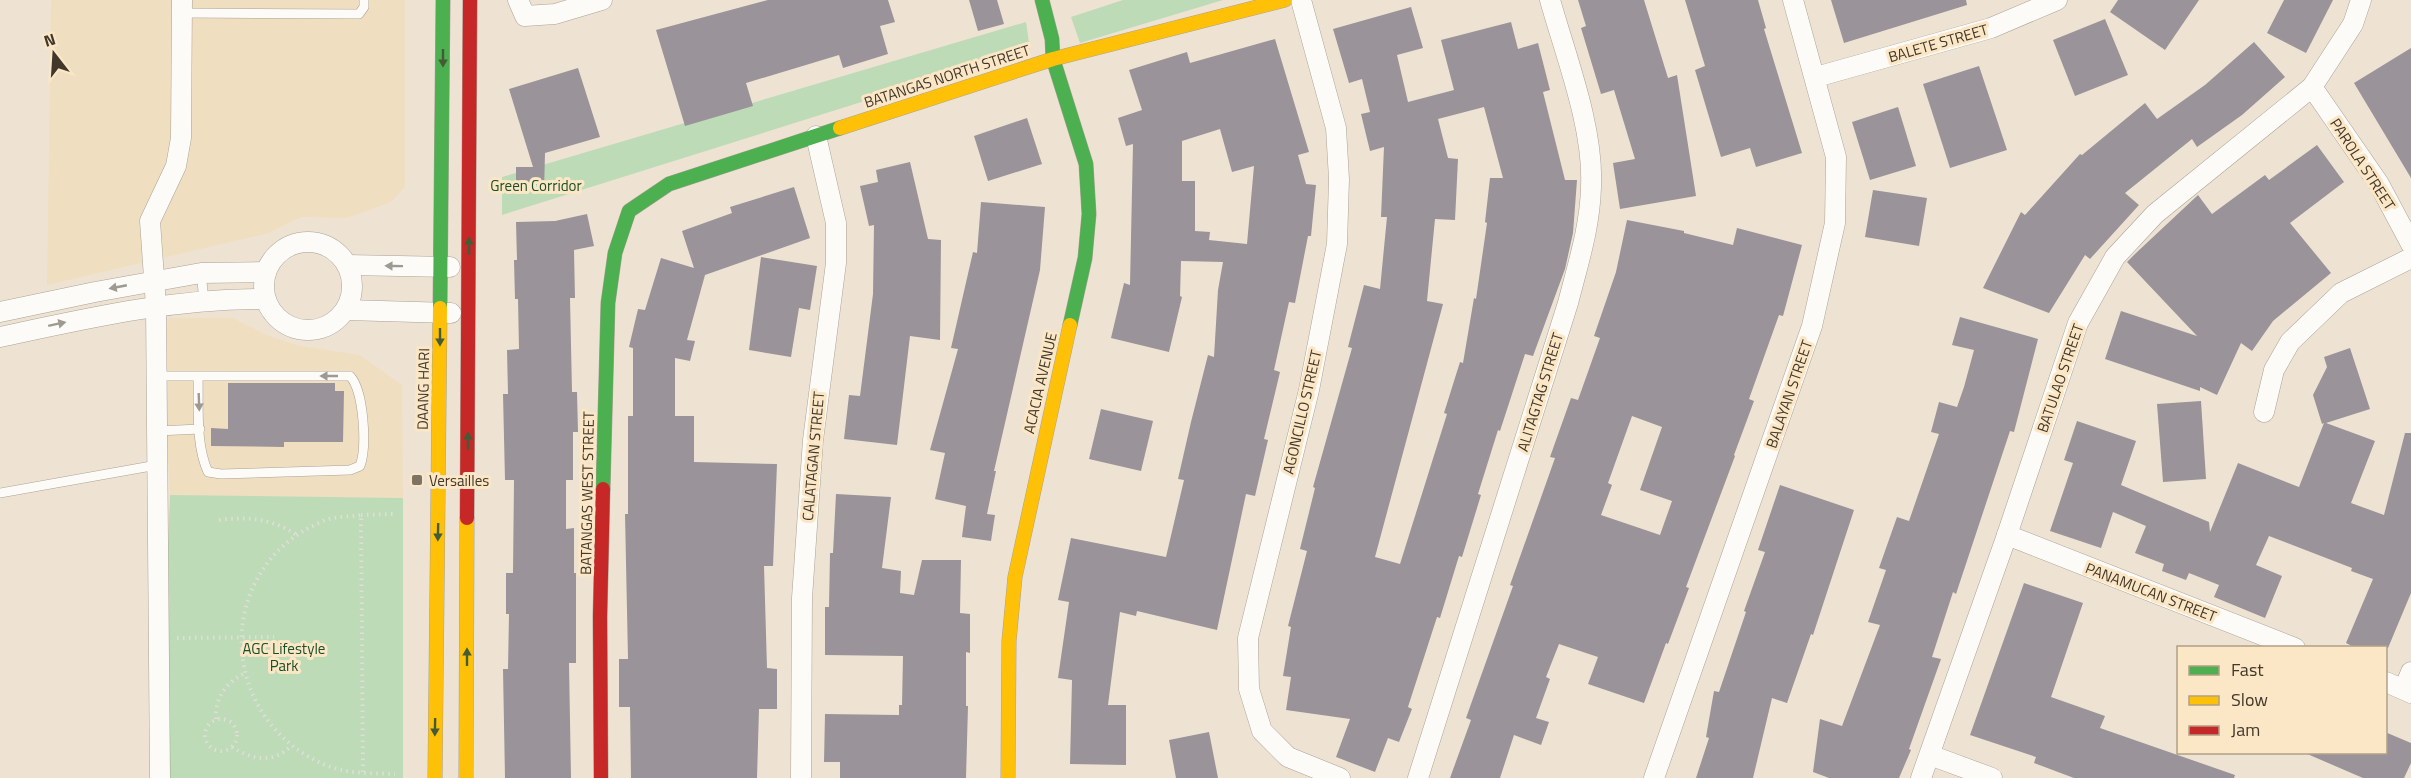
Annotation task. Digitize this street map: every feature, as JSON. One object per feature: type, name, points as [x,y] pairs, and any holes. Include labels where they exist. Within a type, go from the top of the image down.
[{"type":"street","name":"DAANG HARI","points":[[435,778],[443,0]]},
{"type":"street","points":[[466,778],[470,0]]},
{"type":"street","points":[[518,0],[525,16],[555,14],[602,0]]},
{"type":"street","name":"ACACIA AVENUE","points":[[1008,778],[1009,640],[1015,578],[1085,258],[1089,214],[1086,164],[1053,59],[1052,39],[1042,0]]},
{"type":"street","name":"BATANGAS NORTH STREET","points":[[629,211],[669,184],[1053,59],[1286,0]]},
{"type":"street","name":"AGONCILLO STREET","points":[[1301,0],[1336,128],[1340,179],[1337,244],[1309,390],[1248,638],[1249,689],[1262,731],[1288,757],[1340,778]]},
{"type":"street","name":"ALITAGTAG STREET","points":[[1418,778],[1561,326],[1587,233],[1592,185],[1589,139],[1550,0]]},
{"type":"street","name":"BALAYAN STREET","points":[[1654,778],[1812,326],[1835,223],[1836,157],[1816,77],[1793,0]]},
{"type":"street","name":"BALETE STREET","points":[[1816,77],[1991,28],[2057,0]]},
{"type":"street","name":"BATULAO STREET","points":[[1921,778],[2007,536],[2078,323],[2115,257],[2155,214],[2313,87],[2353,24],[2361,0]]},
{"type":"street","points":[[160,778],[156,306],[150,221],[176,166],[180,138],[183,4]]},
{"type":"street","name":"PAROLA STREET","points":[[2313,87],[2379,184],[2411,244]]},
{"type":"street","name":"CALATAGAN STREET","points":[[801,778],[802,587],[813,440],[836,263],[836,223],[816,136]]},
{"type":"street","name":"BATANGAS WEST STREET","points":[[601,778],[600,606],[608,303],[615,253],[629,211]]},
{"type":"street","points":[[312,242],[338,253],[347,265],[353,287],[346,310],[336,321],[324,328],[309,331],[295,329],[277,317],[266,299],[264,290],[266,272],[273,259],[284,249],[312,242]]},
{"type":"street","points":[[2264,412],[2274,369],[2290,342],[2341,294],[2411,258]]},
{"type":"street","points":[[347,265],[469,267]]},
{"type":"street","points":[[0,312],[201,273],[266,272]]},
{"type":"street","points":[[0,337],[156,306],[204,300],[266,299]]},
{"type":"street","points":[[346,310],[468,314]]},
{"type":"street","name":"PANAMUCAN STREET","points":[[2007,536],[2290,646]]},
{"type":"street","points":[[1930,755],[1992,778]]},
{"type":"lane","points":[[183,4],[359,14],[364,7],[364,0]]},
{"type":"lane","points":[[201,273],[204,300]]},
{"type":"lane","points":[[157,376],[198,376],[350,376],[355,381],[358,392],[363,432],[360,466],[350,470],[221,474],[208,472],[203,461],[198,376]]},
{"type":"lane","points":[[157,431],[200,429]]},
{"type":"lane","points":[[0,493],[157,465]]},
{"type":"path","points":[[394,514],[361,515],[322,521],[289,540],[263,569],[246,604],[241,637],[245,679],[261,714],[291,746],[329,767],[396,774]]},
{"type":"path","points":[[361,515],[363,772]]},
{"type":"path","points":[[219,520],[242,517],[264,519],[297,535]]},
{"type":"path","points":[[159,638],[274,637]]},
{"type":"path","points":[[216,719],[217,703],[223,690],[232,680],[245,673]]},
{"type":"path","points":[[232,747],[237,736],[235,726],[226,719],[216,719],[211,722],[205,730],[206,741],[209,746],[218,751],[232,747],[252,758],[267,759],[282,755],[291,746]]},
{"type":"shaded area","points":[[51,0],[405,0],[405,187],[391,202],[347,218],[301,217],[269,233],[47,285]]},
{"type":"shaded area","points":[[169,318],[233,318],[269,336],[300,346],[360,355],[402,385],[403,498],[170,495],[162,355]]},
{"type":"green space","points":[[1123,0],[1223,0],[1080,43],[1071,17]]},
{"type":"green space","name":"Green Corridor","points":[[1026,22],[1030,49],[502,215],[502,177]]},
{"type":"green space","name":"AGC Lifestyle Park","points":[[170,495],[403,498],[403,778],[160,778]]},
{"type":"building","points":[[768,0],[888,0],[895,22],[880,26],[888,54],[843,68],[839,55],[746,83],[753,106],[685,126],[656,30]]},
{"type":"building","points":[[969,0],[997,0],[1004,24],[978,31]]},
{"type":"building","points":[[1578,0],[1644,0],[1668,78],[1677,75],[1696,196],[1620,209],[1613,163],[1635,159],[1614,90],[1601,94],[1581,28],[1586,26]]},
{"type":"building","points":[[1685,0],[1758,0],[1766,28],[1764,29],[1802,153],[1756,167],[1750,148],[1721,157],[1695,70],[1705,66]]},
{"type":"building","points":[[1831,0],[1966,0],[1967,5],[1844,43]]},
{"type":"building","points":[[2118,0],[2199,0],[2165,50],[2110,12]]},
{"type":"building","points":[[2284,0],[2333,0],[2306,53],[2267,33]]},
{"type":"building","points":[[1411,7],[1423,48],[1397,55],[1408,102],[1454,90],[1441,40],[1511,22],[1518,49],[1538,43],[1550,90],[1543,92],[1565,180],[1577,180],[1573,233],[1565,269],[1533,356],[1525,354],[1500,431],[1498,430],[1462,557],[1459,556],[1440,618],[1437,617],[1408,707],[1412,709],[1399,742],[1388,738],[1375,772],[1336,757],[1350,719],[1286,710],[1291,677],[1283,676],[1291,627],[1288,626],[1307,551],[1300,549],[1315,488],[1313,487],[1352,348],[1348,347],[1364,285],[1380,289],[1387,217],[1381,217],[1384,147],[1370,151],[1361,114],[1370,112],[1362,79],[1349,83],[1333,29]],"holes":[[[1484,107],[1503,178],[1490,178],[1485,222],[1487,223],[1476,299],[1474,298],[1463,363],[1460,362],[1444,413],[1447,414],[1400,564],[1375,557],[1443,304],[1427,301],[1435,219],[1455,220],[1458,159],[1448,158],[1438,119]]]},
{"type":"building","points":[[2105,19],[2128,75],[2075,96],[2053,40]]},
{"type":"building","points":[[1275,39],[1309,152],[1298,155],[1306,184],[1316,185],[1311,236],[1308,236],[1295,303],[1289,302],[1274,370],[1280,372],[1264,439],[1268,440],[1255,496],[1246,494],[1217,630],[1137,611],[1136,616],[1120,612],[1108,705],[1126,705],[1126,765],[1070,764],[1072,680],[1058,678],[1069,602],[1058,600],[1071,538],[1166,557],[1184,480],[1178,479],[1191,422],[1208,355],[1214,357],[1218,290],[1223,262],[1181,261],[1180,296],[1182,297],[1169,352],[1111,338],[1124,283],[1130,285],[1133,144],[1126,146],[1118,118],[1142,110],[1129,70],[1187,52],[1190,63]],"holes":[[[1220,129],[1232,172],[1254,166],[1247,244],[1209,240],[1210,232],[1195,231],[1195,181],[1182,181],[1182,141]]]},
{"type":"building","points":[[2254,42],[2285,77],[2242,115],[2197,147],[2192,139],[2125,193],[2139,205],[2090,259],[2085,255],[2049,313],[1983,288],[2021,212],[2025,215],[2080,154],[2082,155],[2145,103],[2157,119],[2205,85]]},
{"type":"building","points":[[2411,48],[2411,178],[2354,83]]},
{"type":"building","points":[[1979,66],[2007,150],[1950,168],[1923,84]]},
{"type":"building","points":[[578,68],[600,137],[545,153],[544,192],[541,193],[538,185],[516,185],[516,167],[533,167],[509,89]]},
{"type":"building","points":[[1898,107],[1916,166],[1870,180],[1852,122]]},
{"type":"building","points":[[1027,118],[1042,164],[988,181],[974,136]]},
{"type":"building","points":[[2317,145],[2344,182],[2290,223],[2331,273],[2273,321],[2252,351],[2241,343],[2217,395],[2200,387],[2200,391],[2105,359],[2121,311],[2197,336],[2127,262],[2198,195],[2212,214],[2265,175],[2269,180]]},
{"type":"building","points":[[910,162],[928,239],[941,240],[940,340],[910,336],[897,445],[844,439],[849,395],[860,396],[873,294],[874,225],[869,226],[860,186],[878,182],[876,170]]},
{"type":"building","points":[[794,187],[810,238],[705,275],[687,340],[695,341],[690,361],[675,358],[675,416],[694,416],[694,462],[777,464],[773,566],[764,566],[767,668],[777,669],[777,709],[759,709],[757,778],[631,778],[630,707],[619,707],[619,659],[628,659],[625,514],[628,514],[628,416],[633,416],[633,348],[629,347],[638,309],[645,310],[661,258],[694,268],[682,231],[732,213],[730,207]]},
{"type":"building","points":[[1873,190],[1927,198],[1919,246],[1865,237]]},
{"type":"building","points":[[981,202],[1045,207],[1040,270],[994,471],[996,471],[987,514],[995,515],[991,541],[962,537],[966,506],[935,499],[945,453],[930,450],[958,349],[951,348],[973,252],[977,253]]},
{"type":"building","points":[[587,214],[594,246],[574,250],[575,298],[570,298],[572,392],[577,392],[578,432],[573,432],[573,480],[566,480],[566,529],[574,528],[574,573],[576,573],[576,663],[569,663],[571,778],[505,778],[503,669],[508,669],[509,614],[506,614],[506,573],[513,573],[514,480],[505,480],[503,394],[508,394],[507,350],[519,349],[518,299],[515,299],[514,260],[517,260],[516,222],[555,221]]},
{"type":"building","points":[[1627,220],[1684,231],[1684,233],[1733,245],[1737,228],[1802,245],[1783,316],[1779,315],[1749,399],[1754,401],[1686,587],[1689,588],[1644,703],[1588,684],[1598,657],[1559,644],[1546,677],[1550,679],[1536,718],[1549,722],[1541,745],[1514,735],[1500,778],[1450,778],[1471,720],[1466,718],[1555,458],[1550,457],[1571,398],[1578,400],[1600,338],[1594,336],[1616,272]],"holes":[[[1632,416],[1662,427],[1640,490],[1672,501],[1660,535],[1601,515],[1612,485],[1608,483]]]},
{"type":"building","points":[[761,257],[817,266],[810,310],[799,308],[791,357],[749,350]]},
{"type":"building","points":[[1960,317],[2038,339],[2014,432],[2010,431],[1956,594],[1953,592],[1932,657],[1941,659],[1909,749],[1911,750],[1899,778],[1829,778],[1813,772],[1820,719],[1842,726],[1880,625],[1868,622],[1886,570],[1879,568],[1897,517],[1909,521],[1939,434],[1931,432],[1939,402],[1957,407],[1964,387],[1974,350],[1952,345]]},
{"type":"building","points":[[2350,348],[2370,409],[2326,423],[2375,441],[2351,503],[2384,515],[2405,433],[2411,433],[2411,593],[2388,648],[2387,646],[2352,646],[2346,643],[2373,579],[2351,571],[2352,568],[2269,536],[2256,565],[2282,576],[2265,618],[2214,597],[2219,585],[2189,573],[2186,580],[2162,571],[2164,564],[2135,553],[2146,526],[2113,512],[2101,548],[2050,531],[2073,463],[2064,460],[2077,421],[2136,441],[2121,485],[2209,522],[2210,532],[2238,463],[2299,487],[2324,423],[2322,424],[2313,395],[2327,367],[2324,357]]},
{"type":"building","points":[[228,383],[335,383],[335,391],[344,391],[343,442],[284,442],[284,447],[211,446],[211,428],[228,429]]},
{"type":"building","points":[[2201,401],[2206,479],[2163,482],[2157,404]]},
{"type":"building","points":[[1101,409],[1153,421],[1141,471],[1089,459]]},
{"type":"building","points":[[1780,485],[1854,510],[1813,635],[1811,634],[1787,703],[1772,698],[1753,778],[1696,778],[1709,738],[1706,737],[1714,691],[1719,692],[1746,612],[1744,611],[1765,552],[1758,550]]},
{"type":"building","points":[[836,494],[891,497],[882,568],[901,571],[900,593],[914,595],[922,560],[961,560],[960,613],[970,614],[970,653],[966,652],[966,706],[968,706],[966,778],[840,778],[840,762],[824,762],[825,714],[899,715],[899,705],[902,705],[903,656],[825,655],[825,607],[829,607],[830,553],[833,553]]},
{"type":"building","points":[[2024,583],[2083,603],[2051,697],[2105,716],[2100,728],[2235,775],[2234,778],[2074,778],[2034,763],[2036,757],[1970,735]]},
{"type":"building","points":[[1209,732],[1218,778],[1176,778],[1169,740]]},
{"type":"building","points":[[2387,733],[2411,743],[2411,763],[2404,778],[2363,778],[2307,754],[2387,754]]},
{"type":"traffic: fast","points":[[440,308],[443,0]]},
{"type":"traffic: fast","points":[[1042,0],[1052,39],[1053,59],[1086,164],[1089,214],[1085,258],[1070,325]]},
{"type":"traffic: fast","points":[[603,489],[608,303],[615,253],[629,211],[669,184],[840,128]]},
{"type":"traffic: slow","points":[[840,128],[1053,59],[1285,0]]},
{"type":"traffic: slow","points":[[435,778],[440,308]]},
{"type":"traffic: slow","points":[[1008,778],[1009,641],[1015,577],[1070,325]]},
{"type":"traffic: slow","points":[[466,778],[467,518]]},
{"type":"traffic: jam","points":[[467,518],[470,0]]},
{"type":"traffic: jam","points":[[601,778],[600,617],[603,489]]},
{"type":"place","name":"Versailles","points":[[417,480]]}]
